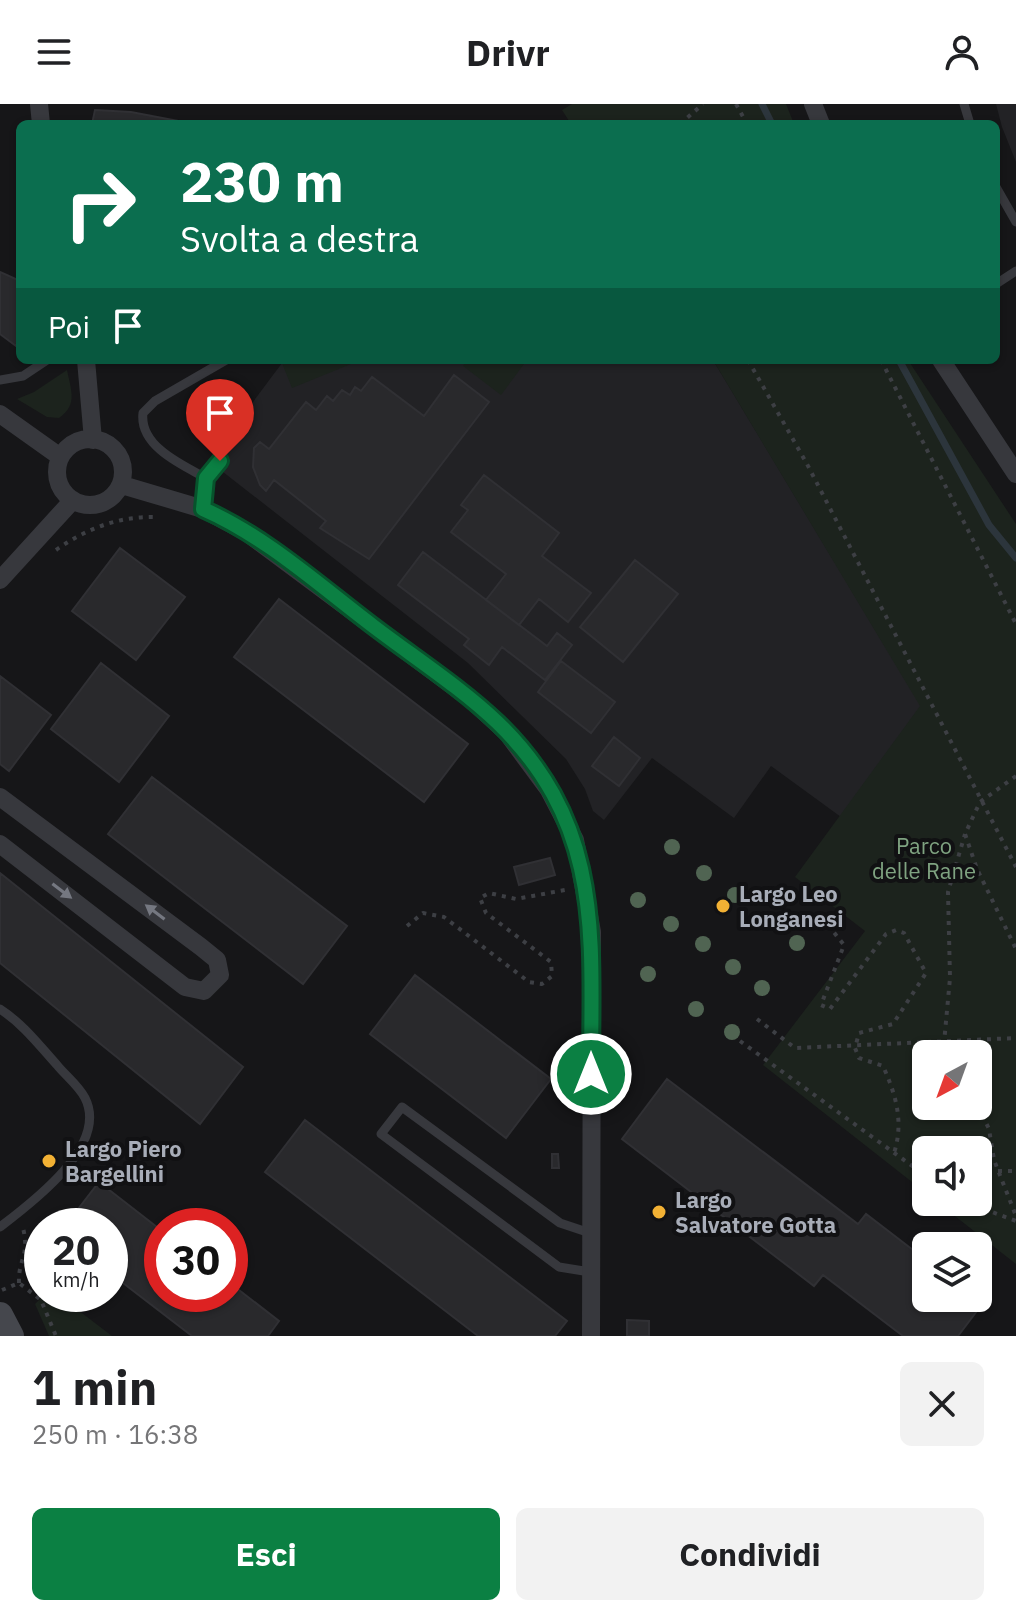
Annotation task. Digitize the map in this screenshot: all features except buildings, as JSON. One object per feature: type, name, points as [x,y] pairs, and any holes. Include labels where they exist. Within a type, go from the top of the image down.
[{"type":"street","points":[[86,364],[93,440]]},
{"type":"street","points":[[944,364],[1016,474]]},
{"type":"street","points":[[0,414],[59,456]]},
{"type":"street","points":[[93,440],[110,446],[121,458],[124,471],[122,485],[115,495],[100,504],[73,500],[56,479],[59,456],[72,444],[93,440]]},
{"type":"street","points":[[122,485],[203,509],[238,526],[497,723],[549,790],[575,840],[577,888],[592,943],[591,1336]]},
{"type":"street","points":[[0,580],[73,500]]},
{"type":"street","points":[[0,797],[201,947],[217,960],[220,975],[204,991],[196,992],[185,987],[0,844]]},
{"type":"street","points":[[0,1315],[11,1336]]},
{"type":"lane","points":[[1000,194],[1016,222]]},
{"type":"lane","points":[[0,380],[23,376],[41,364]]},
{"type":"lane","points":[[206,478],[152,441],[143,428],[142,418],[145,408],[219,364]]},
{"type":"lane","points":[[203,509],[206,478],[220,461]]},
{"type":"lane","points":[[0,1009],[19,1021],[85,1098],[91,1126],[83,1145],[55,1180],[0,1227]]},
{"type":"lane","points":[[590,1233],[560,1223],[402,1107],[381,1134],[559,1267],[590,1272]]},
{"type":"path","points":[[685,120],[703,104]]},
{"type":"path","points":[[750,364],[807,464],[1016,867]]},
{"type":"path","points":[[883,364],[1016,624]]},
{"type":"path","points":[[50,555],[83,532],[107,523],[127,518],[164,518]]},
{"type":"path","points":[[944,1040],[950,978],[948,892],[965,834],[980,802],[1016,776]]},
{"type":"path","points":[[965,834],[977,869],[1016,949]]},
{"type":"path","points":[[566,879],[577,888]]},
{"type":"path","points":[[570,898],[577,888]]},
{"type":"path","points":[[407,926],[423,913],[444,917],[529,982],[542,984],[552,976],[551,962],[486,913],[480,898],[489,893],[516,899],[577,888]]},
{"type":"path","points":[[828,925],[844,945],[821,1005],[830,1009],[886,934],[896,930],[904,933],[926,973],[893,1024],[859,1033],[855,1048],[859,1058],[883,1066],[893,1089],[901,1130],[894,1153]]},
{"type":"path","points":[[757,1019],[795,1048],[912,1045]]},
{"type":"path","points":[[987,1040],[1016,1038]]},
{"type":"path","points":[[740,1041],[912,1166]]},
{"type":"path","points":[[985,1120],[997,1171],[1016,1219]]},
{"type":"path","points":[[997,1171],[1016,1171]]},
{"type":"path","points":[[992,1211],[1016,1219]]},
{"type":"path","points":[[19,1213],[27,1243],[26,1256],[18,1270],[19,1283],[41,1300],[56,1336]]},
{"type":"path","points":[[0,1291],[19,1283]]},
{"type":"shaded area","points":[[996,104],[1016,104],[1016,162],[1002,127]]},
{"type":"shaded area","points":[[281,364],[715,364],[921,706],[841,817],[771,766],[734,818],[652,758],[604,820],[593,811],[585,789],[566,759],[468,663],[209,461]]},
{"type":"green space","points":[[572,104],[786,104],[792,120],[568,120],[562,110]]},
{"type":"green space","points":[[282,364],[351,364],[292,388]]},
{"type":"green space","points":[[464,364],[524,364],[501,395]]},
{"type":"green space","name":"Parco delle Rane","points":[[715,364],[911,364],[1016,524],[1016,1264],[992,1245],[992,1232],[975,1232],[955,1216],[992,1216],[992,1136],[912,1136],[912,1182],[763,1065],[865,931],[795,877],[920,706]]},
{"type":"green space","points":[[67,370],[71,402],[59,418],[47,417],[17,399],[34,392]]},
{"type":"green space","points":[[38,1312],[81,1312],[112,1336],[49,1336]]},
{"type":"waterway","points":[[762,104],[770,120]]},
{"type":"waterway","points":[[901,364],[989,525],[1016,558]]},
{"type":"place","name":"Largo Leo Longanesi","points":[[723,906]]},
{"type":"place","name":"Largo Piero Bargellini","points":[[49,1161]]},
{"type":"place","name":"Largo Salvatore Gotta","points":[[659,1212]]},
{"type":"route","points":[[220,461],[206,478],[203,509],[246,532],[469,698],[507,733],[549,790],[575,840],[590,913],[591,1074]]}]
